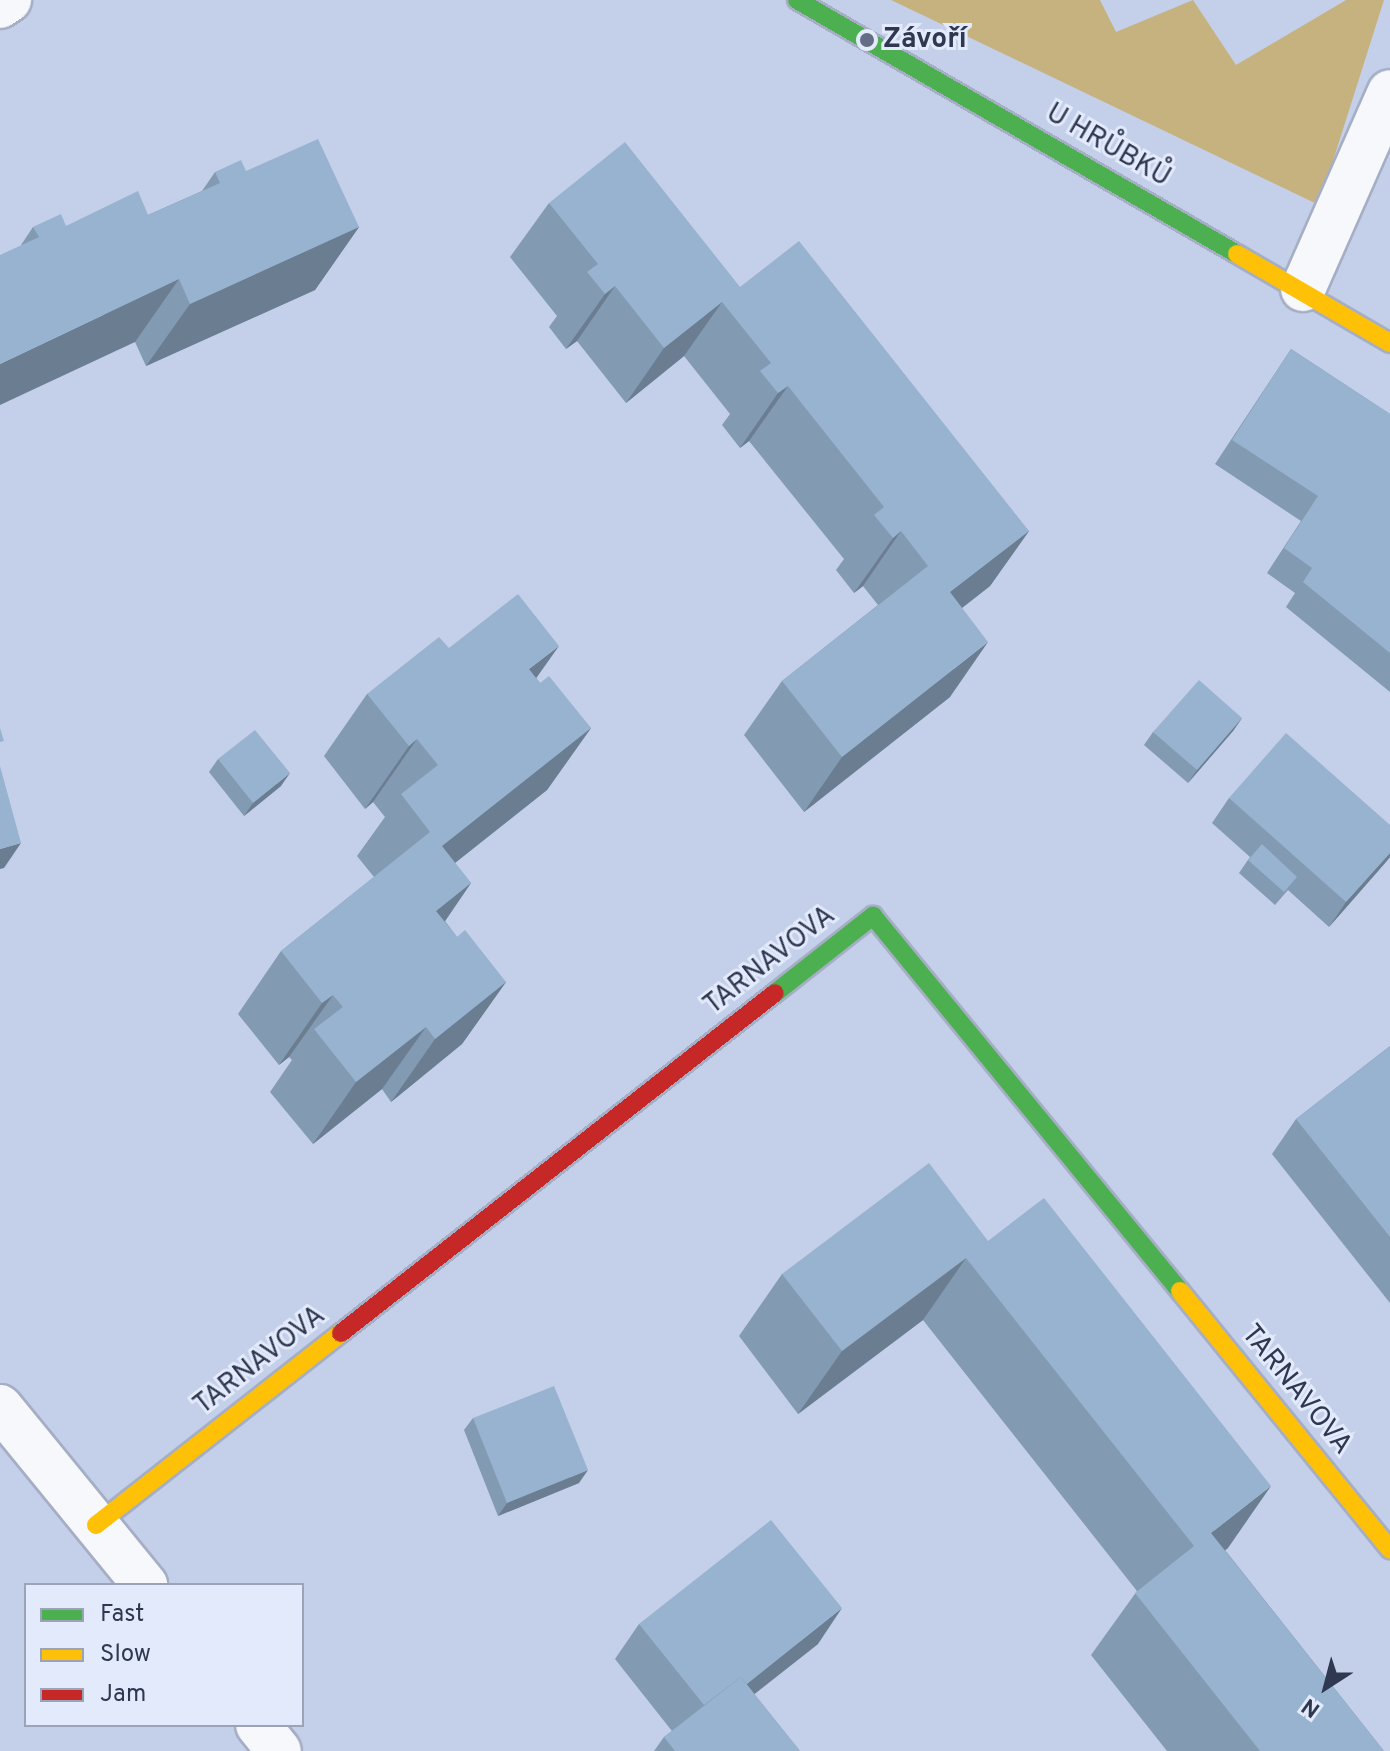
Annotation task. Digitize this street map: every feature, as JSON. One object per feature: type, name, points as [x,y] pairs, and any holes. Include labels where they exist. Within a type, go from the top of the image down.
[{"type":"street","points":[[0,6],[9,0]]},
{"type":"street","name":"U HRŮBKŮ","points":[[797,0],[1303,289],[1390,343]]},
{"type":"street","points":[[1303,289],[1390,92]]},
{"type":"street","name":"TARNAVOVA","points":[[96,1525],[873,916],[1390,1549]]},
{"type":"street","points":[[0,1407],[17,1450],[96,1525],[143,1583]]},
{"type":"street","points":[[260,1727],[279,1751]]},
{"type":"shaded area","points":[[891,0],[1100,0],[1116,32],[1193,0],[1236,65],[1346,0],[1384,0],[1319,205]]},
{"type":"building","points":[[318,139],[359,227],[190,304],[179,279],[0,364],[0,255],[39,237],[33,227],[61,214],[66,226],[138,191],[148,215],[220,183],[215,172],[241,160],[246,171]]},
{"type":"building","points":[[625,142],[740,287],[799,241],[1029,531],[950,592],[988,642],[842,757],[782,681],[928,566],[901,531],[893,538],[874,515],[884,507],[788,386],[778,393],[760,371],[771,363],[722,302],[664,348],[615,286],[605,294],[587,272],[598,264],[549,203]]},
{"type":"building","points":[[1291,349],[1390,414],[1390,653],[1303,582],[1312,568],[1284,548],[1318,496],[1232,440]]},
{"type":"building","points":[[518,594],[559,646],[529,669],[540,683],[549,676],[591,728],[442,846],[471,883],[436,911],[457,937],[465,930],[506,982],[435,1039],[426,1027],[356,1082],[314,1029],[343,1007],[333,995],[322,1003],[281,951],[430,832],[401,794],[438,765],[417,739],[409,746],[367,694],[439,637],[449,648]]},
{"type":"building","points":[[1199,680],[1242,718],[1197,770],[1153,732]]},
{"type":"building","points":[[255,730],[290,773],[253,803],[218,759]]},
{"type":"building","points":[[1286,733],[1390,825],[1390,853],[1346,902],[1229,798]]},
{"type":"building","points":[[0,766],[21,843],[0,849]]},
{"type":"building","points":[[1262,844],[1297,877],[1284,892],[1248,860]]},
{"type":"building","points":[[1390,1046],[1390,1237],[1296,1119]]},
{"type":"building","points":[[929,1163],[988,1241],[1044,1198],[1271,1486],[1211,1533],[1384,1751],[1260,1751],[1135,1593],[1194,1546],[966,1258],[842,1351],[782,1274]]},
{"type":"building","points":[[554,1386],[588,1470],[507,1503],[473,1418]]},
{"type":"building","points":[[771,1520],[842,1608],[747,1684],[741,1677],[704,1705],[639,1624]]},
{"type":"building","points":[[741,1677],[800,1751],[675,1751],[664,1737]]},
{"type":"traffic: fast","points":[[797,0],[1237,254]]},
{"type":"traffic: fast","points":[[775,993],[873,916],[1180,1291]]},
{"type":"traffic: slow","points":[[1237,254],[1390,343]]},
{"type":"traffic: slow","points":[[1180,1291],[1390,1549]]},
{"type":"traffic: slow","points":[[96,1525],[341,1333]]},
{"type":"traffic: jam","points":[[341,1333],[775,993]]},
{"type":"place","name":"Závoří","points":[[867,40]]}]
